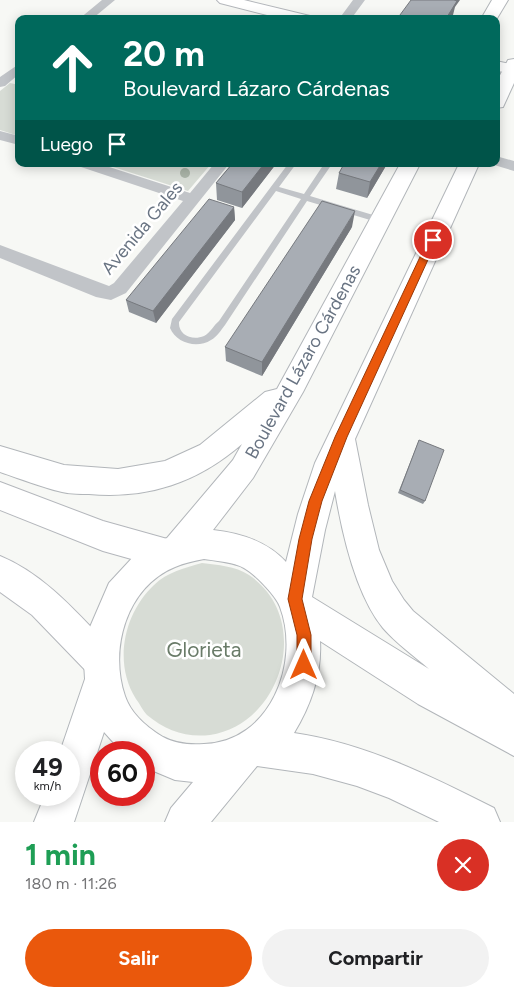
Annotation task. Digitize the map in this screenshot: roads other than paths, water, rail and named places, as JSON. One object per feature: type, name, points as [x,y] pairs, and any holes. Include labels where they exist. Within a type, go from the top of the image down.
[{"type":"main road","points":[[225,0],[287,15]]},
{"type":"main road","points":[[491,15],[500,0]]},
{"type":"main road","points":[[500,90],[507,66]]},
{"type":"main road","name":"Boulevard Lázaro Cárdenas","points":[[173,551],[243,469],[294,384],[408,167]]},
{"type":"main road","points":[[296,603],[306,539],[316,501],[341,437],[468,167]]},
{"type":"main road","points":[[0,458],[64,478],[73,479],[118,483],[168,474],[210,454],[294,384]]},
{"type":"main road","points":[[341,437],[350,491],[362,544],[373,578],[393,614],[457,671],[514,717]]},
{"type":"main road","points":[[0,496],[103,536],[173,551]]},
{"type":"main road","points":[[80,746],[101,672],[104,634],[112,608],[127,585],[145,567],[173,551],[204,544],[229,546],[253,556],[274,571],[296,603],[304,635],[304,665],[296,696],[279,723],[248,752],[185,822]]},
{"type":"main road","points":[[0,572],[44,603],[101,672],[110,707],[124,730],[143,747],[166,760],[192,764],[219,762],[248,752],[312,755],[364,769],[423,792],[480,822]]},
{"type":"main road","points":[[296,603],[431,691],[514,736]]},
{"type":"main road","points":[[54,822],[61,806]]},
{"type":"street","points":[[90,15],[109,0]]},
{"type":"street","points":[[348,15],[359,0]]},
{"type":"street","points":[[0,135],[15,140]]},
{"type":"street","points":[[500,162],[514,166]]},
{"type":"street","points":[[95,167],[192,199]]},
{"type":"street","name":"Avenida Gales","points":[[0,251],[102,292],[111,293],[120,288],[219,167]]},
{"type":"lane","points":[[290,167],[175,321],[175,329],[179,335],[192,341],[201,341],[210,337],[222,323],[326,167]]},
{"type":"lane","points":[[274,188],[380,220]]},
{"type":"park label","name":"Glorieta","points":[[204,650]]}]
